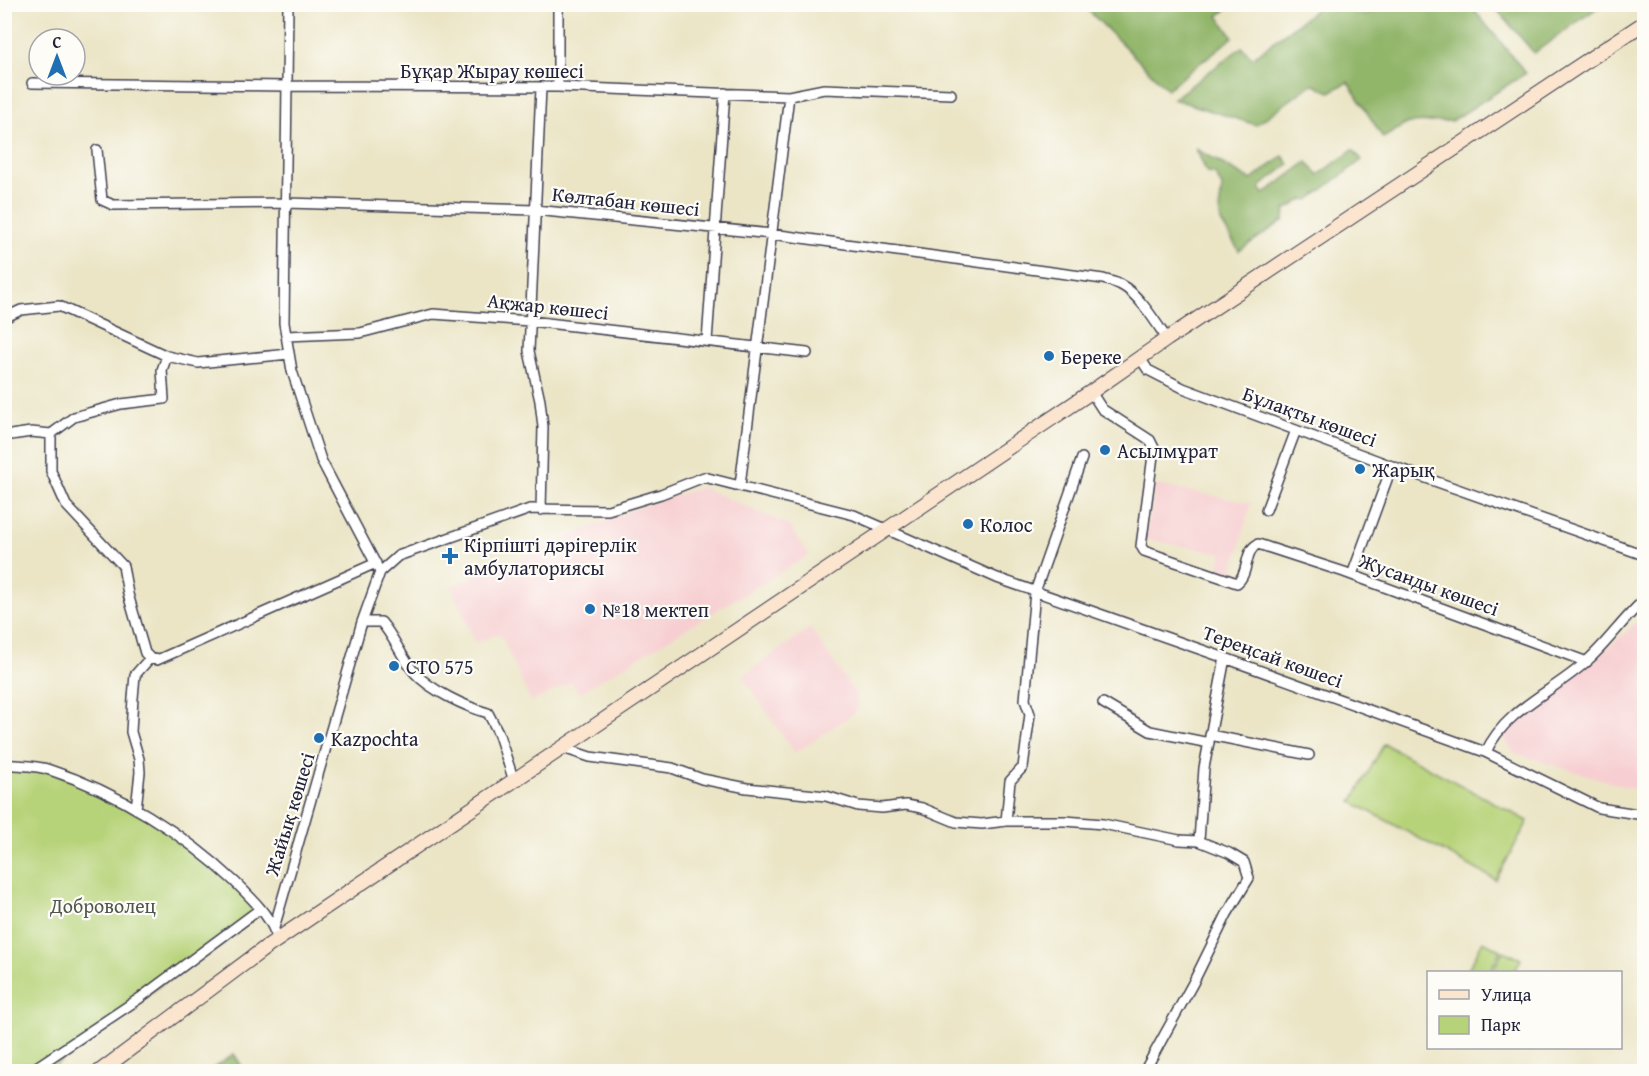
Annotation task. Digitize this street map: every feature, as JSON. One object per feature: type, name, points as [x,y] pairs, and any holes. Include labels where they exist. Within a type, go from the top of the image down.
[{"type":"main road","points":[[99,1071],[276,934],[563,748],[1167,339],[1644,23]]},
{"type":"street","points":[[288,4],[284,323],[286,336],[292,371],[321,460],[378,568]]},
{"type":"street","points":[[558,4],[558,87]]},
{"type":"street","name":"Бұқар Жырау көшесі","points":[[87,83],[558,87],[789,96],[824,89],[951,94]]},
{"type":"street","points":[[541,88],[529,351],[543,427],[541,510]]},
{"type":"street","points":[[706,341],[725,93]]},
{"type":"street","points":[[740,485],[789,96]]},
{"type":"street","name":"Көлтабан көшесі","points":[[97,150],[102,200],[113,205],[286,202],[535,210],[772,234],[1103,279],[1122,285],[1130,291],[1167,339]]},
{"type":"street","points":[[4,318],[21,310],[59,306],[167,356],[198,363],[289,354]]},
{"type":"street","name":"Ақжар көшесі","points":[[286,336],[360,333],[434,314],[530,321],[807,353]]},
{"type":"street","points":[[4,436],[31,432],[51,435],[74,417],[121,404],[164,399],[162,370],[167,356]]},
{"type":"street","name":"Бұлақты көшесі","points":[[1140,358],[1148,370],[1183,388],[1392,466],[1644,555]]},
{"type":"street","name":"Жусанды көшесі","points":[[1091,392],[1102,409],[1150,440],[1154,448],[1142,548],[1144,551],[1202,569],[1237,583],[1244,577],[1250,550],[1258,544],[1352,575],[1587,662]]},
{"type":"street","points":[[1266,510],[1296,430]]},
{"type":"street","points":[[51,435],[51,471],[66,505],[123,566],[128,594],[145,653],[150,658],[135,675],[130,732],[139,759],[136,809]]},
{"type":"street","points":[[1006,821],[1010,780],[1023,767],[1030,714],[1025,700],[1035,591],[1082,458]]},
{"type":"street","points":[[1352,575],[1392,466]]},
{"type":"street","name":"Тереңсай көшесі","points":[[150,658],[157,660],[378,568],[398,556],[530,509],[608,510],[661,494],[704,477],[854,515],[997,578],[1486,752],[1599,808],[1644,815]]},
{"type":"street","name":"Жайық көшесі","points":[[276,934],[378,568]]},
{"type":"street","points":[[1486,752],[1495,734],[1519,712],[1587,662],[1644,600]]},
{"type":"street","points":[[362,622],[381,622],[390,632],[414,673],[439,691],[470,708],[488,713],[498,732],[514,780]]},
{"type":"street","points":[[1199,841],[1204,768],[1225,658]]},
{"type":"street","points":[[1103,703],[1150,731],[1309,755]]},
{"type":"street","points":[[563,748],[590,757],[672,768],[702,779],[747,788],[826,796],[858,806],[882,808],[906,805],[922,808],[956,822],[982,824],[1006,821],[1065,821],[1103,824],[1179,840],[1199,841],[1229,853],[1244,862],[1249,878],[1227,914],[1193,983],[1144,1071]]},
{"type":"street","points":[[4,764],[48,769],[82,782],[136,809],[206,855],[251,897],[276,934]]},
{"type":"street","points":[[29,1071],[140,998],[260,909]]},
{"type":"shaded area","points":[[1156,485],[1251,503],[1233,572],[1218,572],[1222,553],[1145,539]]},
{"type":"shaded area","name":"№18 мектеп","points":[[704,488],[788,525],[809,555],[579,693],[572,682],[531,702],[500,633],[476,643],[451,586],[632,510]]},
{"type":"shaded area","points":[[1644,615],[1644,791],[1514,753],[1506,742],[1502,730],[1552,700],[1551,691],[1597,658]]},
{"type":"shaded area","points":[[810,628],[856,695],[857,711],[795,753],[742,676]]},
{"type":"green space","points":[[1094,4],[1233,5],[1218,16],[1233,37],[1167,89],[1087,9]]},
{"type":"green space","points":[[1322,5],[1355,5],[1365,16],[1380,5],[1470,5],[1526,73],[1452,121],[1408,123],[1383,138],[1348,82],[1330,92],[1312,84],[1256,125],[1173,99],[1242,47],[1252,58]]},
{"type":"green space","points":[[1493,5],[1601,5],[1534,53]]},
{"type":"green space","points":[[1196,149],[1251,180],[1283,156],[1289,164],[1260,187],[1264,194],[1307,162],[1318,175],[1353,150],[1362,160],[1309,200],[1304,199],[1285,210],[1284,220],[1239,251],[1221,222],[1219,210],[1222,187],[1215,174],[1207,173]]},
{"type":"green space","points":[[1384,744],[1528,821],[1496,880],[1352,802]]},
{"type":"green space","name":"Доброволец","points":[[48,769],[155,820],[227,875],[260,909],[48,1071],[5,1072],[5,771]]},
{"type":"green space","points":[[1483,941],[1501,950],[1490,971],[1468,971]]},
{"type":"green space","points":[[1503,951],[1521,959],[1515,971],[1493,971]]},
{"type":"green space","points":[[234,1054],[243,1068],[237,1071],[209,1071]]},
{"type":"place","name":"Береке","points":[[1049,356]]},
{"type":"place","name":"Асылмұрат","points":[[1105,450]]},
{"type":"place","name":"Жарық","points":[[1360,469]]},
{"type":"place","name":"Колос","points":[[968,524]]},
{"type":"place","name":"Кірпішті дәрігерлік амбулаториясы","points":[[450,556]]},
{"type":"place","name":"№18 мектеп","points":[[590,609]]},
{"type":"place","name":"СТО 575","points":[[394,666]]},
{"type":"place","name":"Kazpochta","points":[[319,738]]}]
